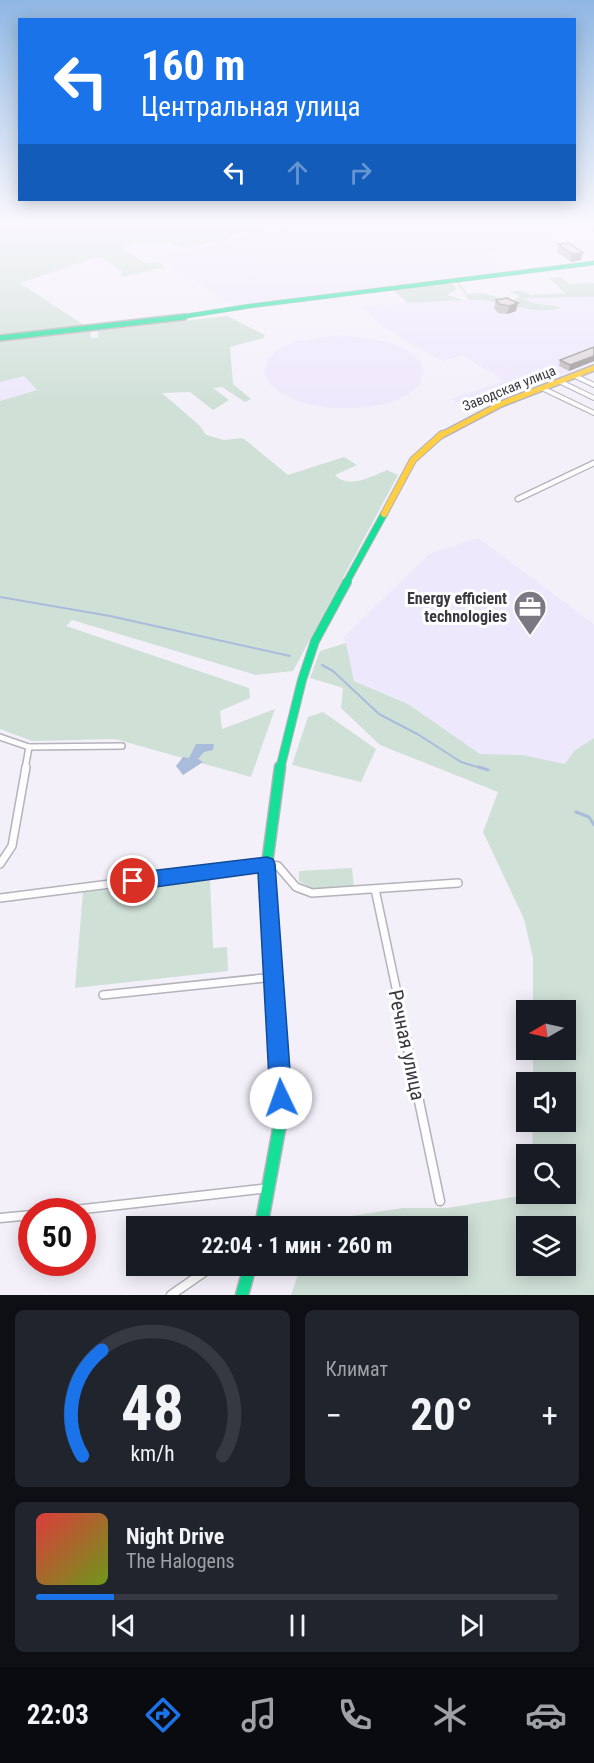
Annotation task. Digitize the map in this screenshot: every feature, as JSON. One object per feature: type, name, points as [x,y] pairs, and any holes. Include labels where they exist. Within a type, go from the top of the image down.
[{"type":"main road","points":[[0,338],[154,322],[250,306],[423,284]]},
{"type":"main road","name":"Заводская улица","points":[[264,1216],[282,1113],[267,864],[277,780],[302,680],[315,641],[417,455],[437,437],[463,420],[594,368]]},
{"type":"main road","points":[[242,1295],[247,1276]]},
{"type":"street","points":[[575,376],[594,385]]},
{"type":"street","points":[[561,382],[594,398]]},
{"type":"street","points":[[544,389],[594,413]]},
{"type":"street","points":[[518,499],[594,463]]},
{"type":"street","points":[[0,737],[29,747],[122,746]]},
{"type":"street","points":[[0,864],[12,846],[29,747]]},
{"type":"street","points":[[0,898],[267,864],[278,866],[296,887],[312,893],[458,883]]},
{"type":"street","name":"Речная улица","points":[[375,889],[440,1201]]},
{"type":"street","points":[[103,995],[274,977]]},
{"type":"street","points":[[96,1208],[270,1188]]},
{"type":"street","points":[[0,1218],[18,1216]]},
{"type":"street","points":[[171,1295],[199,1276]]},
{"type":"shaded area","points":[[0,284],[22,284],[85,326],[0,334]]},
{"type":"shaded area","points":[[200,284],[410,286],[237,308]]},
{"type":"shaded area","points":[[433,284],[453,284],[457,289],[447,295],[463,300],[408,303],[393,290]]},
{"type":"shaded area","points":[[458,284],[460,284],[467,294],[481,293],[513,301],[520,296],[509,291],[522,291],[531,295],[565,293],[556,284],[594,284],[594,297],[525,298],[533,303],[561,308],[538,310],[469,300]]},
{"type":"shaded area","points":[[594,297],[594,362],[471,410],[451,399],[505,381],[462,355],[443,361],[399,338],[402,337],[380,325],[362,306],[478,299],[495,300],[528,310],[545,311],[561,308],[555,305],[530,303],[525,298]]},
{"type":"shaded area","points":[[227,316],[265,335],[263,338],[230,347],[233,384],[251,399],[245,402],[222,387],[213,388],[229,400],[213,410],[190,392],[162,393],[200,426],[206,435],[224,440],[243,438],[288,475],[344,457],[357,465],[335,475],[347,481],[354,482],[387,470],[398,475],[293,671],[256,675],[72,620],[66,626],[249,688],[250,698],[220,711],[222,729],[275,709],[251,777],[115,739],[32,741],[0,729],[0,401],[37,390],[24,376],[0,382],[0,340],[90,331],[91,338],[98,338],[98,331]]},
{"type":"shaded area","points":[[342,335],[388,342],[406,350],[419,361],[424,373],[419,385],[406,396],[385,404],[358,408],[330,408],[303,403],[282,394],[268,382],[264,371],[268,359],[279,349],[297,341]]},
{"type":"shaded area","points":[[24,376],[38,390],[0,401],[0,382]]},
{"type":"shaded area","points":[[478,538],[594,624],[594,738],[574,751],[565,764],[523,755],[480,754],[408,704],[354,681],[344,637],[429,554]]},
{"type":"shaded area","points":[[346,643],[354,681],[408,704],[480,754],[523,755],[565,764],[574,751],[594,738],[594,1295],[291,1295],[298,1276],[468,1276],[468,1216],[351,1216],[403,1208],[447,1208],[516,1197],[516,1204],[576,1204],[576,1144],[532,1144],[533,1132],[576,1132],[576,1072],[533,1072],[533,1060],[576,1060],[576,1000],[533,1000],[533,958],[524,919],[483,832],[498,792],[380,745],[341,708],[343,688],[310,678],[320,651]]},
{"type":"shaded area","points":[[323,712],[376,749],[361,782],[292,765],[308,717]]},
{"type":"shaded area","points":[[352,868],[354,887],[313,889],[299,881],[299,871]]},
{"type":"shaded area","points":[[210,879],[213,948],[227,947],[228,971],[75,988],[83,892]]},
{"type":"water","points":[[196,744],[214,744],[213,750],[204,752],[198,759],[203,762],[183,775],[176,766],[183,757],[189,758]]},
{"type":"building","points":[[507,298],[518,303],[509,306],[499,304],[496,300]]},
{"type":"building","points":[[594,347],[594,356],[570,365],[560,360]]},
{"type":"waterway","points":[[0,597],[110,616],[290,656]]},
{"type":"waterway","points":[[322,665],[333,671],[379,714],[419,735],[461,762],[484,769]]},
{"type":"waterway","points":[[479,767],[488,770]]},
{"type":"waterway","points":[[576,812],[589,817],[594,825]]},
{"type":"traffic: fast","points":[[0,338],[144,323],[250,306],[423,284]]},
{"type":"traffic: fast","points":[[263,1216],[282,1113],[267,864],[277,780],[302,680],[315,641],[384,514]]},
{"type":"traffic: fast","points":[[242,1295],[247,1276]]},
{"type":"traffic: slow","points":[[384,514],[413,460],[434,439],[477,414],[594,368]]},
{"type":"place","name":"Energy efficient technologies","points":[[530,636]]},
{"type":"route","points":[[133,881],[267,864],[281,1098]]}]
